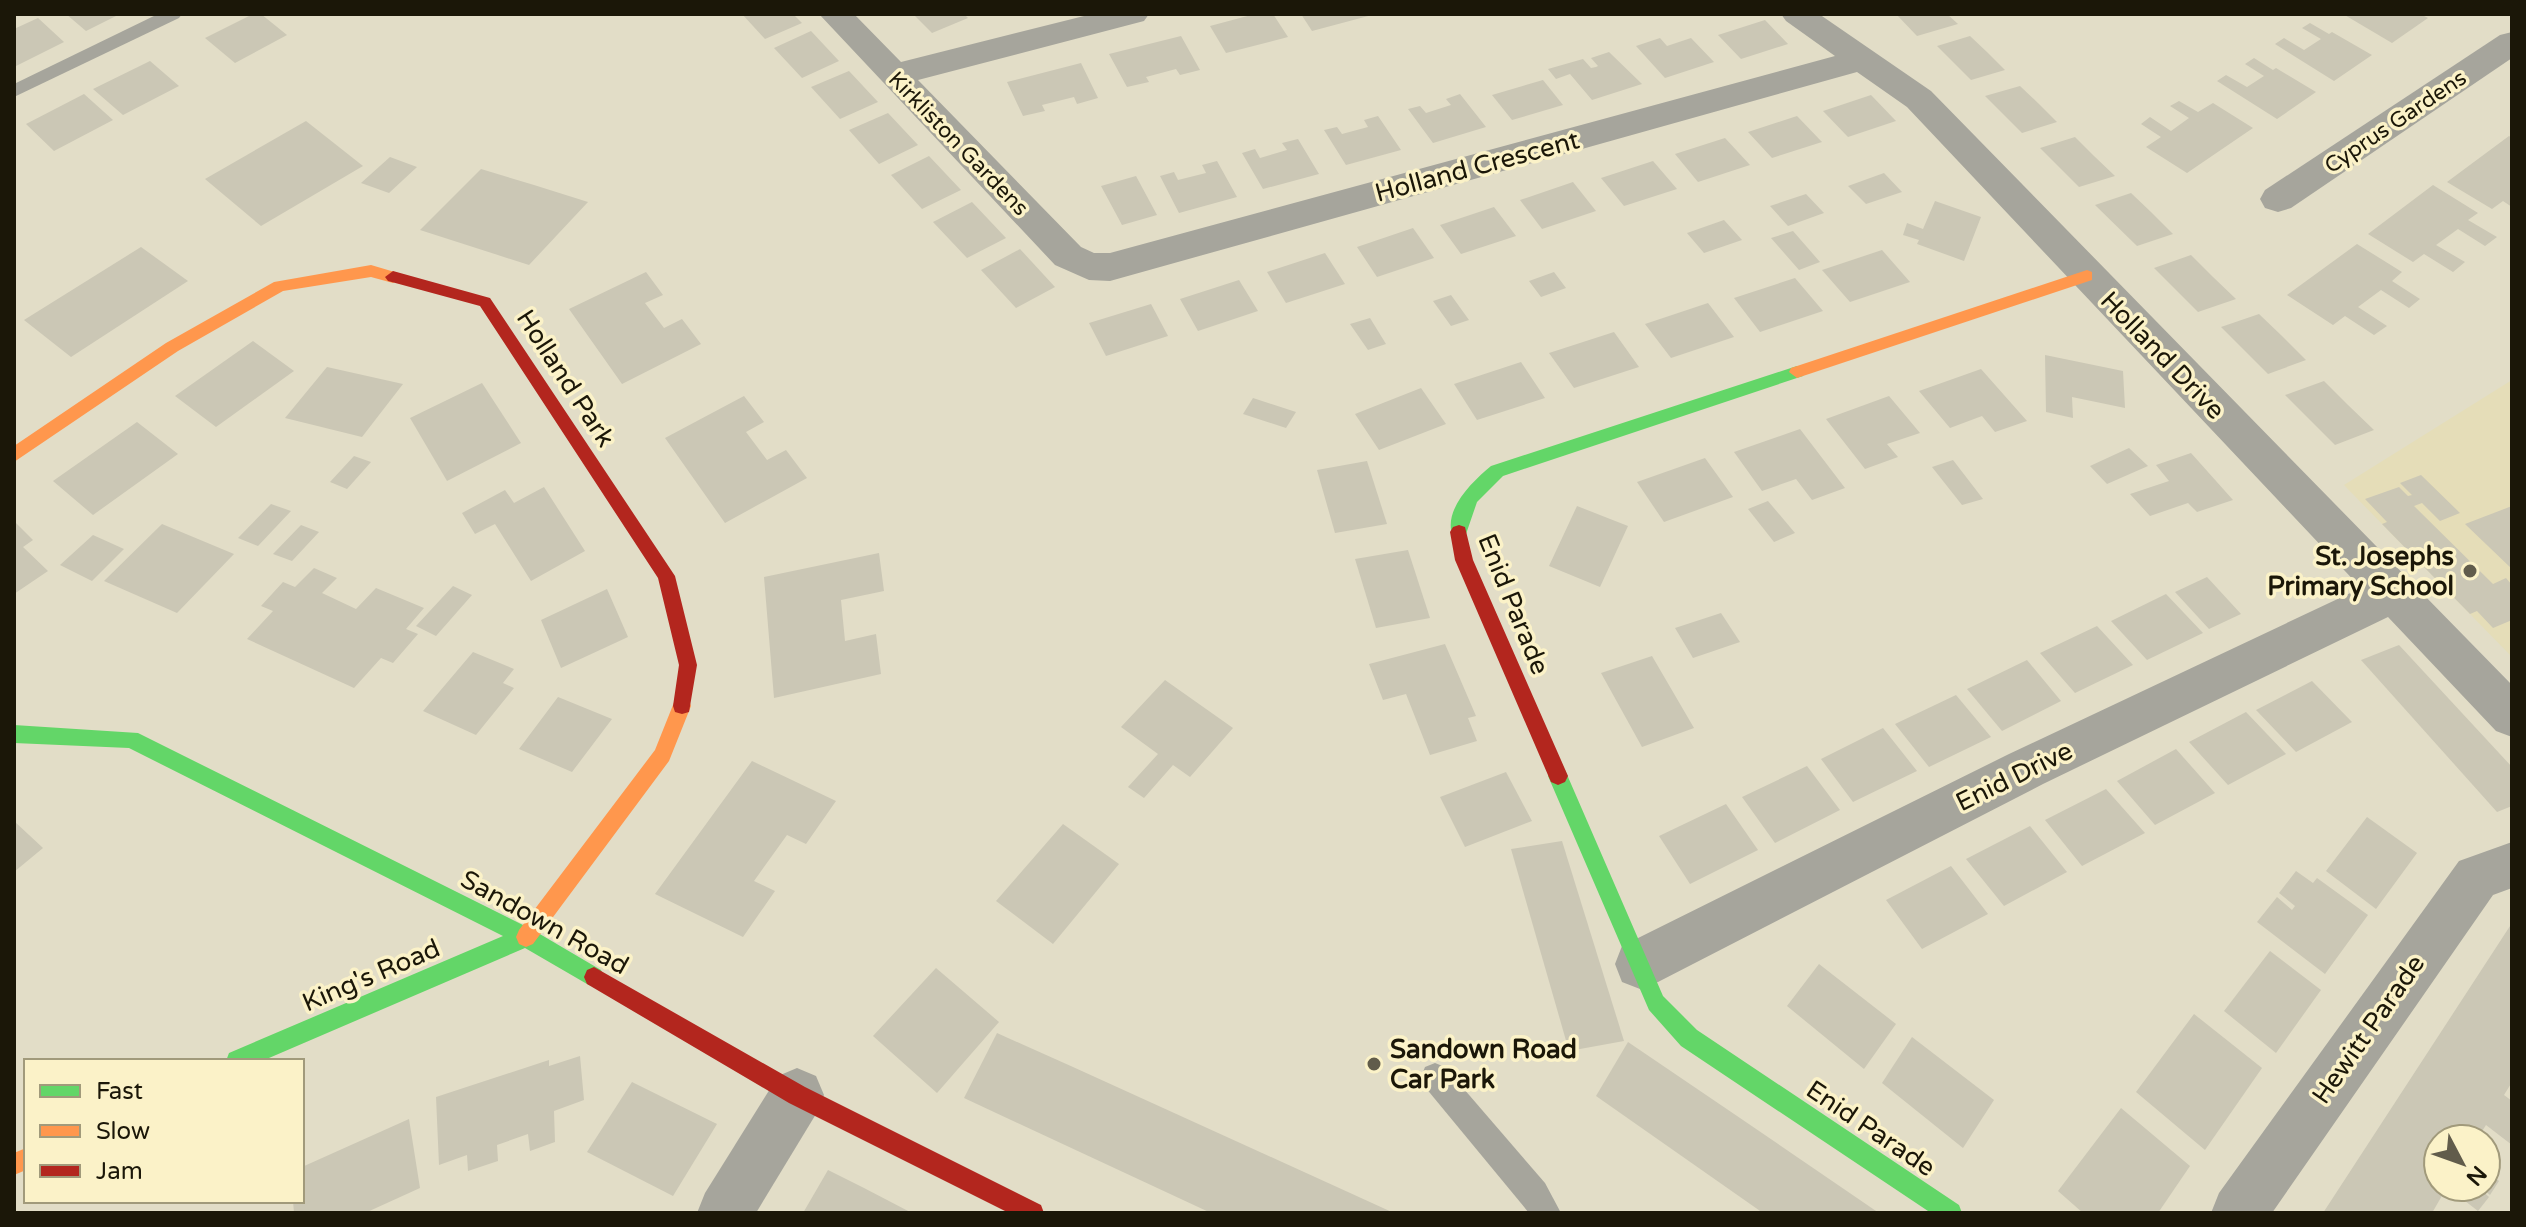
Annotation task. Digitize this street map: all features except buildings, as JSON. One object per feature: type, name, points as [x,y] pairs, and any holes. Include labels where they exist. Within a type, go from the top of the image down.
[{"type":"street","name":"Kirkliston Gardens","points":[[835,14],[1068,256],[1089,266]]},
{"type":"street","points":[[893,75],[1133,14]]},
{"type":"street","name":"Holland Drive","points":[[1797,14],[1919,99],[2512,716]]},
{"type":"street","name":"Cyprus Gardens","points":[[2278,199],[2512,43]]},
{"type":"street","name":"Holland Crescent","points":[[1089,266],[1110,267],[1864,59]]},
{"type":"street","name":"Holland Park","points":[[14,455],[172,347],[279,286],[371,271],[485,302],[666,576],[688,665],[684,701],[662,755],[526,937]]},
{"type":"street","name":"Enid Parade","points":[[1951,1213],[1689,1038],[1656,1003],[1464,560],[1457,532],[1461,508],[1476,487],[1497,471],[2087,276]]},
{"type":"street","name":"Enid Drive","points":[[1640,964],[2026,769],[2392,594]]},
{"type":"street","name":"Sandown Road","points":[[14,734],[131,739],[526,937],[797,1095],[1033,1213]]},
{"type":"street","name":"Hewitt Parade","points":[[2239,1213],[2476,878],[2512,865]]},
{"type":"street","name":"King's Road","points":[[242,1059],[526,937]]},
{"type":"street","points":[[725,1213],[797,1095]]},
{"type":"lane","points":[[14,91],[173,14]]},
{"type":"lane","points":[[1435,1077],[1534,1194],[1546,1213]]},
{"type":"shaded area","name":"St. Josephs Primary School","points":[[2512,380],[2512,657],[2344,485]]},
{"type":"traffic: fast","points":[[1459,532],[1462,513],[1470,497],[1497,471],[1797,372]]},
{"type":"traffic: fast","points":[[14,734],[131,739],[526,937],[594,977]]},
{"type":"traffic: fast","points":[[1558,776],[1656,1003],[1689,1038],[1951,1213]]},
{"type":"traffic: fast","points":[[242,1059],[526,937]]},
{"type":"traffic: slow","points":[[14,455],[172,347],[279,286],[371,271],[393,277]]},
{"type":"traffic: slow","points":[[1797,372],[2087,276]]},
{"type":"traffic: slow","points":[[526,937],[662,755],[682,706]]},
{"type":"traffic: slow","points":[[14,1164],[24,1160]]},
{"type":"traffic: jam","points":[[393,277],[485,302],[666,576],[688,665],[682,706]]},
{"type":"traffic: jam","points":[[1459,532],[1464,560],[1558,776]]},
{"type":"traffic: jam","points":[[594,977],[797,1095],[1033,1213]]},
{"type":"place","name":"St. Josephs Primary School","points":[[2470,571]]},
{"type":"place","name":"Sandown Road Car Park","points":[[1374,1064]]}]
